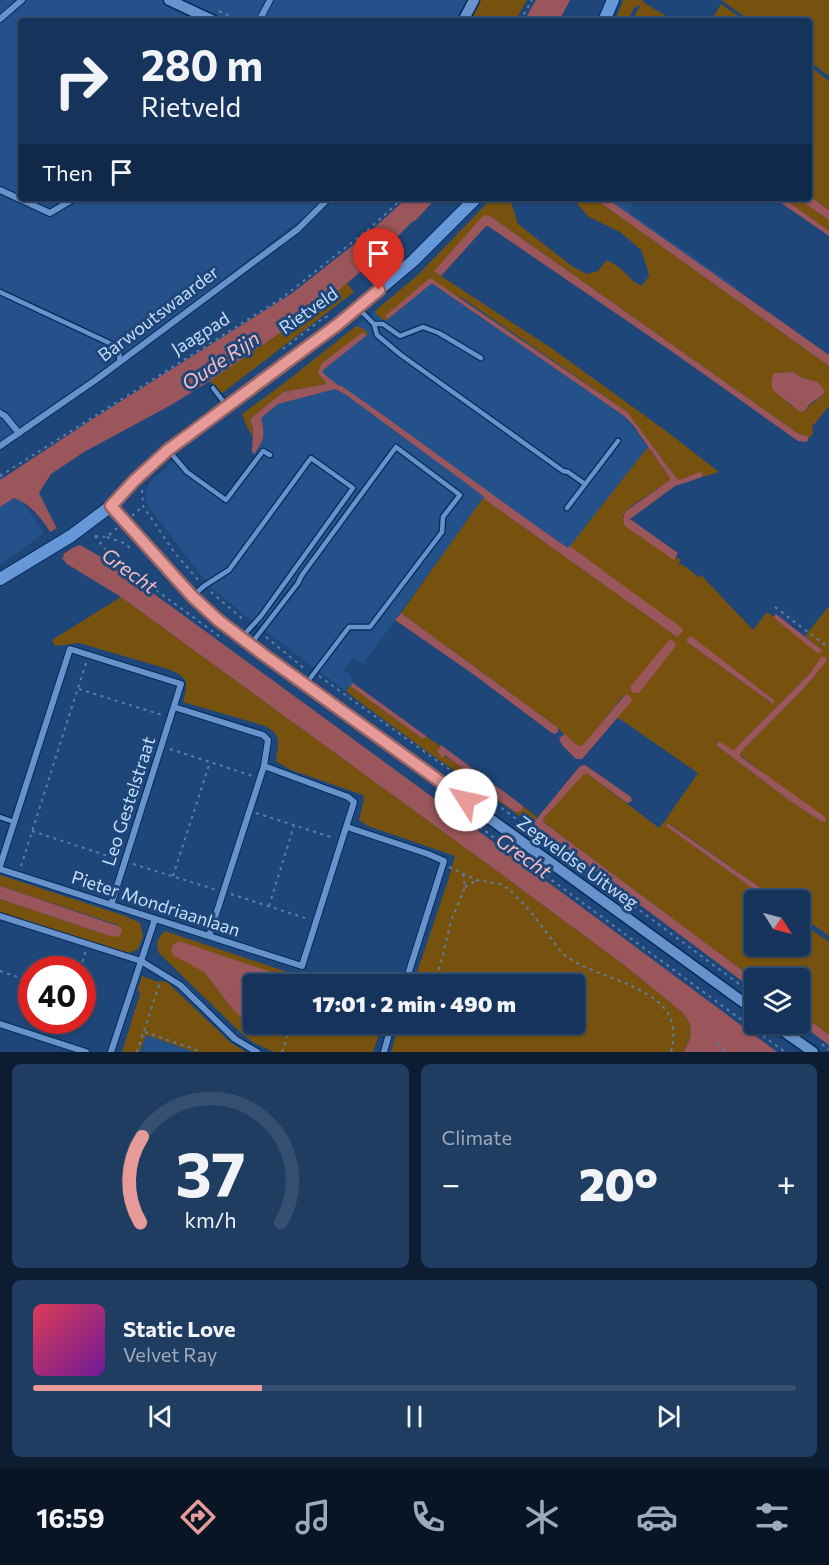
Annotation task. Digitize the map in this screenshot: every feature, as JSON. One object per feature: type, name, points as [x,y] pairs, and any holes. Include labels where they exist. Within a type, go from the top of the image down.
[{"type":"main road","points":[[605,18],[613,0]]},
{"type":"main road","name":"Rietveld","points":[[0,579],[71,536],[111,506],[168,450],[358,308],[413,261],[473,201]]},
{"type":"street","points":[[0,19],[22,0]]},
{"type":"street","points":[[169,0],[208,18]]},
{"type":"street","points":[[261,18],[270,0]]},
{"type":"street","points":[[465,18],[474,0]]},
{"type":"street","points":[[0,190],[18,198]]},
{"type":"street","points":[[24,201],[50,213],[70,201]]},
{"type":"street","name":"Barwoutswaarder","points":[[0,446],[97,379],[298,229],[326,201]]},
{"type":"street","points":[[0,413],[19,433]]},
{"type":"street","name":"Zegveldse Uitweg","points":[[111,506],[193,596],[218,620],[744,1003]]},
{"type":"street","points":[[0,868],[70,649],[88,654]]},
{"type":"street","name":"Leo Gestelstraat","points":[[88,654],[181,684],[111,905]]},
{"type":"street","points":[[174,707],[263,735],[268,740],[264,766],[209,936]]},
{"type":"street","points":[[264,766],[348,797],[354,802],[317,922]]},
{"type":"street","points":[[347,827],[444,861],[408,974]]},
{"type":"street","name":"Pieter Mondriaanlaan","points":[[0,868],[302,966],[317,922]]},
{"type":"street","points":[[0,916],[141,961],[180,985],[235,1039],[257,1052]]},
{"type":"street","points":[[111,1052],[155,919]]},
{"type":"street","points":[[0,1024],[86,1052]]},
{"type":"street","points":[[384,1052],[389,1034]]},
{"type":"street","points":[[788,1034],[813,1052]]},
{"type":"lane","points":[[0,292],[120,348],[119,362]]},
{"type":"lane","points":[[358,308],[374,324],[377,335],[401,355],[563,471],[585,484]]},
{"type":"lane","points":[[374,324],[383,324],[400,336],[423,327],[439,333],[481,358]]},
{"type":"lane","points":[[213,388],[226,406]]},
{"type":"lane","points":[[567,508],[618,441]]},
{"type":"lane","points":[[251,645],[396,447],[460,495],[443,517],[442,532],[370,627],[349,627],[305,685]]},
{"type":"lane","points":[[168,450],[185,471],[226,500],[263,451],[270,455]]},
{"type":"lane","points":[[193,596],[229,570],[311,458],[353,488],[261,616],[241,638]]},
{"type":"lane","points":[[0,817],[14,822]]},
{"type":"path","points":[[522,18],[532,0]]},
{"type":"path","name":"Jaagpad","points":[[0,476],[282,298],[370,228],[400,201]]},
{"type":"path","name":"Rietveld","points":[[275,355],[322,319],[336,312]]},
{"type":"path","points":[[134,481],[141,488],[143,506],[174,552],[204,586],[252,626]]},
{"type":"path","points":[[106,537],[143,506]]},
{"type":"path","points":[[89,536],[106,537],[124,543],[130,548]]},
{"type":"path","points":[[95,536],[112,558],[227,641]]},
{"type":"path","points":[[775,607],[829,648]]},
{"type":"path","name":"Zegveldse Uitweg","points":[[261,633],[306,671],[322,678],[355,701],[744,988]]},
{"type":"path","points":[[18,875],[88,654]]},
{"type":"path","points":[[78,688],[171,718]]},
{"type":"path","points":[[161,746],[260,778]]},
{"type":"path","points":[[173,876],[210,762]]},
{"type":"path","points":[[440,797],[785,1052]]},
{"type":"path","points":[[249,811],[342,841]]},
{"type":"path","points":[[269,906],[294,826]]},
{"type":"path","points":[[32,831],[317,922]]},
{"type":"path","points":[[443,864],[477,880],[500,884],[515,894],[567,958],[603,975],[639,988],[657,999],[668,1013],[672,1023],[674,1040],[671,1052]]},
{"type":"path","points":[[437,974],[451,921],[465,887],[463,874]]},
{"type":"path","points":[[465,887],[477,880]]},
{"type":"path","points":[[84,956],[88,945]]},
{"type":"path","points":[[0,971],[18,977]]},
{"type":"path","points":[[137,1052],[162,974]]},
{"type":"path","points":[[144,1032],[202,1052]]},
{"type":"path","points":[[57,1042],[60,1034]]},
{"type":"path","points":[[282,1052],[288,1034]]},
{"type":"path","points":[[717,1044],[728,1052]]},
{"type":"shaded area","points":[[0,0],[468,0],[458,18],[18,18],[18,201],[321,201],[207,292],[0,441]]},
{"type":"shaded area","points":[[479,0],[527,0],[517,18],[470,18]]},
{"type":"shaded area","points":[[623,0],[643,0],[669,18],[634,18],[639,5],[634,8],[629,18],[616,18]]},
{"type":"shaded area","points":[[721,0],[829,0],[829,76],[812,63],[812,18],[747,18]]},
{"type":"shaded area","points":[[721,4],[741,18],[713,18]]},
{"type":"shaded area","points":[[812,68],[829,81],[829,210],[812,198]]},
{"type":"shaded area","points":[[489,201],[512,201],[518,224],[573,267],[587,274],[598,271],[607,260],[642,286],[649,276],[641,250],[620,232],[589,217],[575,201],[598,201],[829,366],[829,406],[812,427],[813,433],[809,439],[808,436],[799,434],[490,216],[435,272],[554,350],[719,472],[702,477],[703,474],[677,479],[626,411],[430,278],[386,317],[388,319],[385,321],[376,314],[376,310],[418,275]],"holes":[[[793,372],[802,378],[818,382],[822,396],[806,410],[790,405],[771,383],[774,373]]]},
{"type":"shaded area","points":[[617,201],[634,202],[628,211],[736,287],[735,289],[614,204]]},
{"type":"shaded area","points":[[787,201],[801,201],[829,220],[829,231]]},
{"type":"shaded area","points":[[347,283],[354,292],[221,394],[210,381],[277,335]]},
{"type":"shaded area","points":[[431,284],[624,416],[648,447],[568,549],[488,492],[363,664],[353,657],[344,670],[350,675],[353,683],[346,691],[244,615],[210,586],[147,504],[146,493],[152,480],[179,457],[189,469],[226,495],[255,456],[261,444],[264,433],[261,418],[278,404],[332,388],[323,370],[364,329],[356,326],[376,310],[376,314],[386,321]]},
{"type":"shaded area","points":[[356,326],[364,329],[368,334],[366,336],[363,333],[322,363],[320,376],[326,384],[283,392],[250,419],[253,428],[252,436],[242,414]]},
{"type":"shaded area","points":[[648,447],[670,480],[630,507],[622,517],[674,559],[676,557],[681,560],[678,563],[698,577],[701,575],[753,630],[767,612],[817,652],[822,651],[805,636],[829,606],[829,936],[810,922],[810,890],[764,890],[670,824],[667,824],[667,827],[755,890],[744,890],[744,956],[810,956],[810,929],[829,942],[829,1035],[810,1021],[810,968],[744,968],[744,972],[543,822],[584,773],[659,828],[698,773],[617,717],[631,702],[624,695],[582,747],[575,745],[557,727],[401,613],[483,498],[677,637],[682,631],[570,546]],"holes":[[[691,637],[774,700],[773,704],[687,642],[687,639]],[[821,658],[821,668],[740,755],[825,822],[790,801],[716,745],[719,741],[732,751],[734,750],[811,672]]]},
{"type":"shaded area","points":[[0,471],[44,532],[0,564]]},
{"type":"shaded area","points":[[121,597],[624,965],[682,1012],[690,1023],[691,1036],[684,1052],[391,1052],[397,1034],[585,1034],[585,974],[416,974],[455,856],[368,826],[359,820],[363,795],[291,770],[276,761],[278,740],[275,733],[265,726],[183,702],[186,684],[183,677],[175,672],[79,643],[55,646],[52,640]]},
{"type":"shaded area","points":[[350,686],[423,739],[426,736],[440,746],[437,751],[442,757],[444,755],[466,771],[464,774],[515,812],[522,811],[523,806],[537,817],[534,822],[537,828],[357,700],[346,691]]},
{"type":"shaded area","points":[[0,875],[140,923],[143,937],[138,949],[127,954],[0,912],[0,899],[110,936],[118,925],[0,886]]},
{"type":"shaded area","points":[[165,931],[293,974],[252,974],[195,966],[204,972],[234,1011],[243,1017],[243,1034],[379,1034],[373,1052],[274,1052],[254,1043],[242,1034],[159,953],[157,947]]},
{"type":"shaded area","points":[[142,976],[167,982],[230,1042],[246,1052],[194,1052],[146,1035],[140,1052],[122,1052],[140,994],[138,989]]},
{"type":"shaded area","points":[[146,1035],[194,1052],[140,1052]]},
{"type":"water","points":[[536,0],[570,0],[561,18],[526,18]]},
{"type":"water","points":[[812,198],[829,210],[829,220],[801,201],[812,201]]},
{"type":"water","name":"Oude Rijn","points":[[404,201],[433,201],[371,263],[277,335],[171,405],[84,452],[51,474],[39,493],[56,527],[75,547],[80,545],[110,562],[744,1028],[744,1034],[753,1034],[777,1052],[684,1052],[691,1036],[690,1023],[682,1012],[624,965],[121,597],[67,564],[49,530],[23,502],[14,498],[0,507],[0,480],[291,294],[366,235]]},
{"type":"water","points":[[598,201],[610,201],[829,355],[829,366]]},
{"type":"water","points":[[778,201],[787,201],[829,231],[829,236]]},
{"type":"water","points":[[485,215],[490,216],[799,434],[808,436],[808,440],[798,441],[488,226],[441,276],[434,271]]},
{"type":"water","points":[[430,278],[626,411],[677,479],[680,480],[700,472],[703,474],[702,477],[675,486],[630,519],[678,553],[674,560],[624,524],[623,518],[626,511],[670,478],[633,425],[624,416],[433,284],[388,319],[385,316]]},
{"type":"water","points":[[363,332],[366,336],[323,370],[323,373],[539,528],[568,548],[570,546],[683,631],[677,637],[483,498],[345,394],[335,389],[278,404],[261,418],[263,437],[254,454],[252,452],[253,428],[250,419],[283,392],[326,384],[318,372],[322,363]]},
{"type":"water","points":[[793,372],[802,378],[818,382],[825,391],[801,412],[777,394],[772,386],[774,373]]},
{"type":"water","points":[[401,613],[557,727],[559,731],[552,733],[395,620]]},
{"type":"water","points":[[776,614],[823,651],[817,653],[773,617]]},
{"type":"water","points":[[691,636],[774,700],[774,703],[687,642]]},
{"type":"water","points":[[669,640],[674,641],[676,646],[639,693],[631,691],[631,686]]},
{"type":"water","points":[[821,657],[827,659],[807,685],[740,755],[825,817],[826,821],[822,822],[790,801],[716,745],[719,741],[734,750],[811,672]]},
{"type":"water","points":[[353,683],[426,736],[425,738],[423,739],[350,686]]},
{"type":"water","points":[[625,695],[631,697],[632,701],[582,759],[576,759],[562,745],[559,738],[565,734],[575,744],[582,746]]},
{"type":"water","points":[[441,745],[523,806],[522,811],[515,812],[464,774],[466,771],[445,755],[442,758],[437,751]]},
{"type":"water","points":[[585,765],[631,797],[632,801],[627,803],[588,774],[584,774],[544,818],[543,822],[744,972],[744,983],[537,828],[534,822],[580,766]]},
{"type":"water","points":[[669,824],[764,890],[755,890],[667,827]]},
{"type":"water","points":[[0,886],[118,926],[122,932],[118,937],[110,936],[0,899]]},
{"type":"water","points":[[179,941],[277,974],[243,974],[243,1018],[234,1011],[204,972],[173,955],[171,950],[173,945]]},
{"type":"water","points":[[810,1021],[829,1035],[829,1045],[810,1031]]},
{"type":"pier","points":[[60,526],[77,545],[59,557],[60,555],[47,534]]},
{"type":"route","points":[[379,290],[337,325],[168,450],[111,506],[192,596],[218,620],[466,800]]},
{"type":"water label","name":"Grecht","points":[[130,570]]},
{"type":"water label","name":"Grecht","points":[[524,855]]}]
